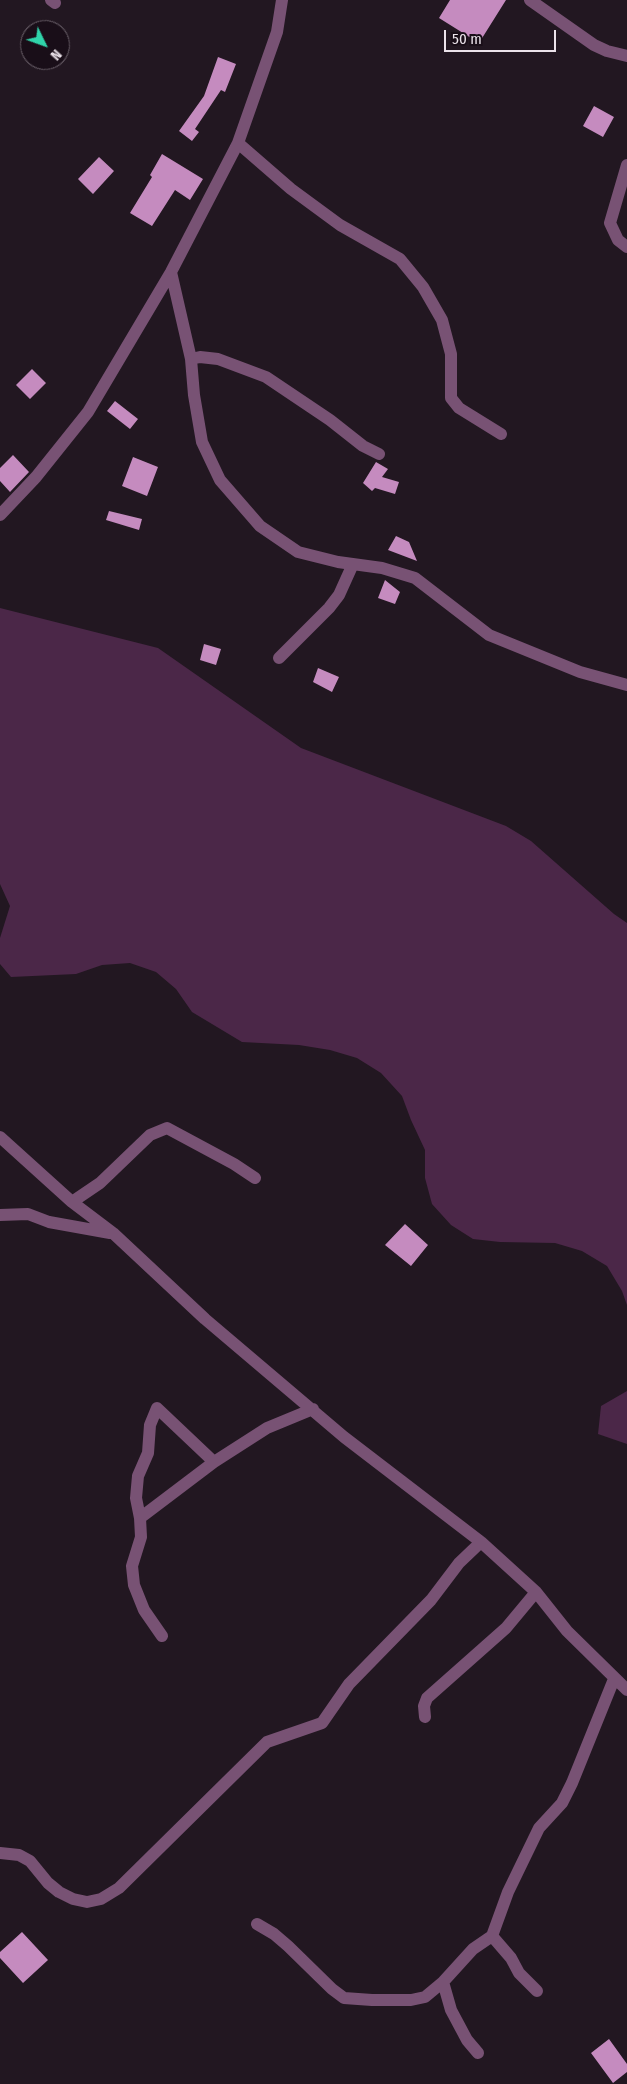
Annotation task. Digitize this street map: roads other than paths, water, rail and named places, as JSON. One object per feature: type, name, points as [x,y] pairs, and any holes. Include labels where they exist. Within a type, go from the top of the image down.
[{"type":"street","points":[[0,515],[36,477],[88,412],[171,272],[238,143],[278,32],[282,0]]},
{"type":"street","points":[[530,0],[594,45],[607,51],[627,56]]},
{"type":"street","points":[[238,143],[291,190],[340,225],[400,259],[423,287],[442,320],[451,354],[451,398],[459,408],[501,434]]},
{"type":"street","points":[[627,164],[610,223],[618,240],[627,247]]},
{"type":"street","points":[[171,272],[191,359],[194,395],[202,442],[220,480],[260,526],[298,552],[382,568],[416,578],[489,635],[580,672],[627,685]]},
{"type":"street","points":[[191,359],[200,357],[218,359],[266,377],[330,420],[363,446],[379,454]]},
{"type":"street","points":[[278,658],[329,608],[339,595],[353,564]]},
{"type":"street","points":[[72,1202],[100,1183],[150,1135],[167,1128],[234,1164],[255,1178]]},
{"type":"street","points":[[0,1137],[72,1202],[113,1233],[205,1319],[344,1436],[481,1542],[536,1592],[567,1631],[627,1690]]},
{"type":"street","points":[[0,1215],[28,1214],[49,1222],[113,1233]]},
{"type":"street","points":[[162,1636],[144,1610],[134,1585],[132,1566],[141,1537],[136,1498],[138,1476],[148,1453],[150,1425],[157,1408],[214,1462]]},
{"type":"street","points":[[140,1518],[214,1462],[267,1428],[313,1409]]},
{"type":"street","points":[[0,1853],[18,1855],[30,1861],[48,1883],[59,1892],[73,1899],[87,1902],[101,1899],[119,1888],[267,1742],[322,1723],[349,1684],[431,1600],[459,1563],[481,1542]]},
{"type":"street","points":[[424,1716],[424,1706],[427,1698],[506,1628],[536,1592]]},
{"type":"street","points":[[257,1924],[288,1946],[332,1989],[344,1998],[411,2000],[425,1997],[443,1982],[473,1949],[492,1936],[508,1892],[539,1828],[562,1804],[572,1783],[614,1679]]},
{"type":"street","points":[[492,1936],[510,1958],[519,1973],[537,1991]]},
{"type":"street","points":[[443,1982],[451,2010],[467,2040],[478,2053]]}]
